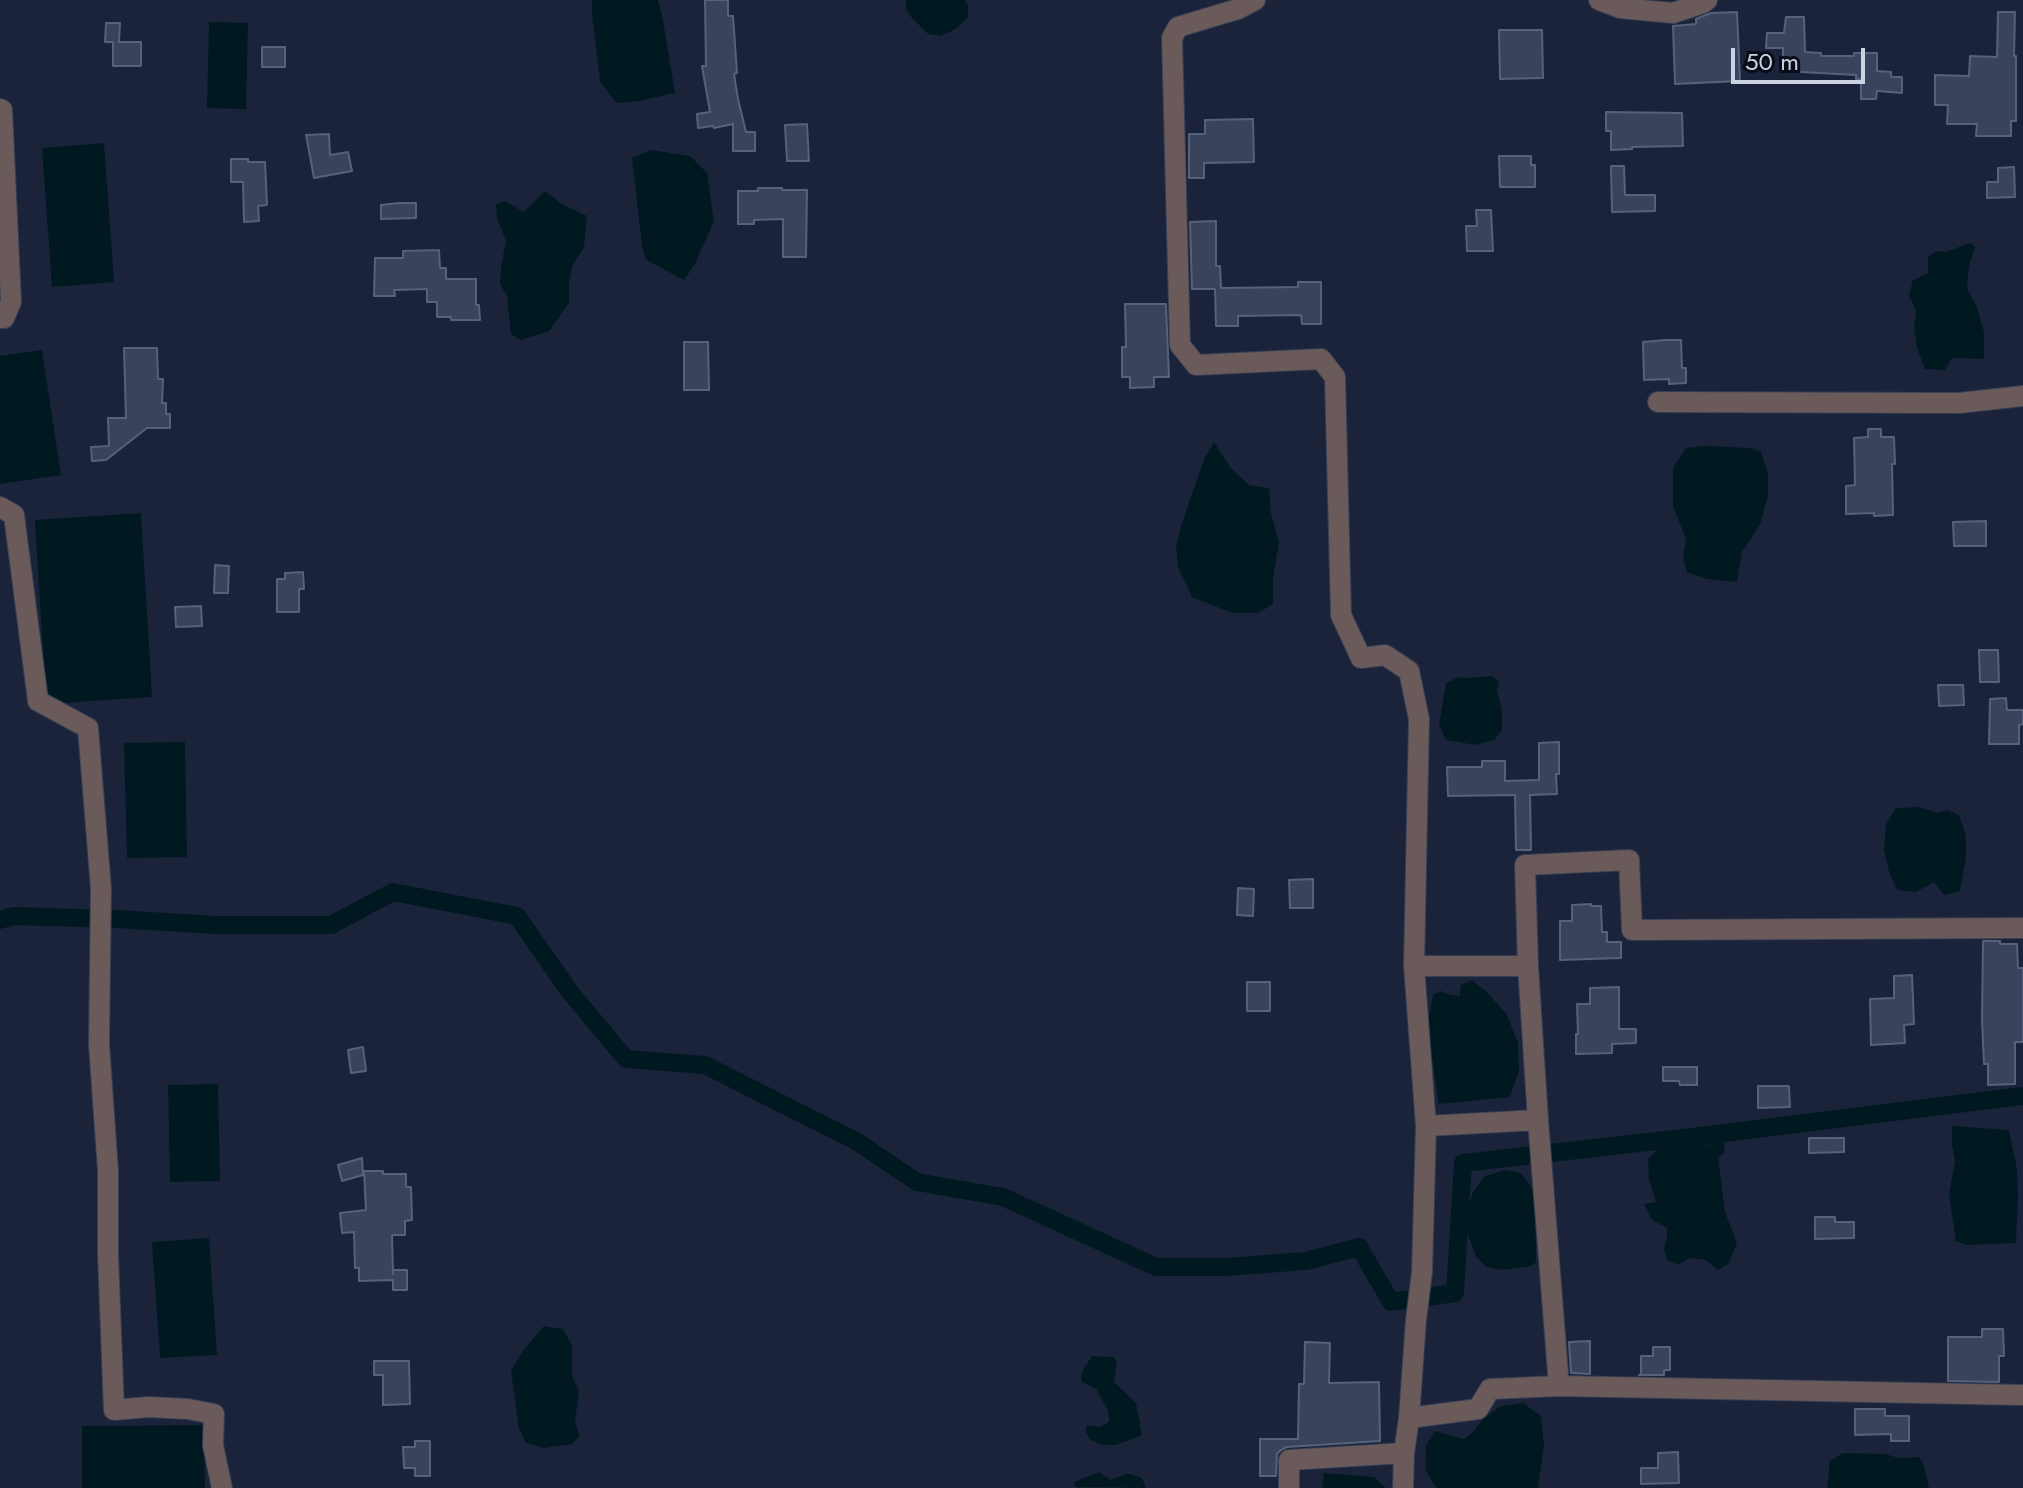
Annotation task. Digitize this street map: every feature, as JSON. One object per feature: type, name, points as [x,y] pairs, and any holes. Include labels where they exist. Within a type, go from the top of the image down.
[{"type":"street","points":[[1255,0],[1238,9],[1178,27],[1172,38],[1180,345],[1196,365],[1321,359],[1335,377],[1341,615],[1361,658],[1385,655],[1409,671],[1419,719],[1414,966],[1426,1126],[1422,1272],[1403,1488]]},
{"type":"street","points":[[1599,0],[1620,8],[1673,13],[1707,0]]},
{"type":"street","points":[[0,109],[11,302],[4,318],[0,318]]},
{"type":"street","points":[[1658,402],[1959,403],[2023,396]]},
{"type":"street","points":[[0,507],[14,515],[38,701],[88,728],[101,889],[99,1044],[108,1171],[114,1410],[175,1408],[214,1414],[213,1445],[222,1488]]},
{"type":"street","points":[[1559,1386],[1538,1120],[1525,865],[1629,860],[1632,930],[2023,928]]},
{"type":"street","points":[[1414,966],[1528,966]]},
{"type":"street","points":[[1426,1126],[1538,1120]]},
{"type":"street","points":[[1409,1418],[1478,1409],[1490,1389],[1559,1386],[2023,1395]]},
{"type":"street","points":[[1289,1488],[1289,1460],[1404,1453]]},
{"type":"water","points":[[592,0],[658,0],[675,93],[616,103],[600,81]]},
{"type":"water","points":[[906,0],[965,0],[968,17],[956,29],[940,36],[928,34],[911,17]]},
{"type":"water","points":[[209,22],[248,23],[246,109],[207,108]]},
{"type":"water","points":[[104,143],[114,282],[52,287],[42,148]]},
{"type":"water","points":[[651,150],[690,156],[707,173],[714,221],[695,264],[684,280],[646,260],[642,246],[632,158]]},
{"type":"water","points":[[545,191],[562,204],[587,216],[584,248],[573,264],[569,303],[549,331],[521,340],[511,334],[507,296],[500,284],[506,241],[497,218],[496,204],[505,201],[524,212]]},
{"type":"water","points":[[1970,243],[1975,247],[1967,288],[1977,307],[1984,332],[1984,359],[1952,358],[1945,370],[1925,369],[1917,348],[1914,327],[1916,310],[1909,296],[1913,280],[1928,273],[1928,257],[1936,251],[1946,252]]},
{"type":"water","points":[[42,350],[61,475],[0,484],[0,356]]},
{"type":"water","points":[[1214,442],[1230,467],[1249,485],[1269,488],[1271,513],[1279,542],[1273,579],[1273,604],[1258,613],[1232,613],[1192,597],[1178,567],[1176,547],[1181,526],[1204,459]]},
{"type":"water","points":[[1686,448],[1752,448],[1761,452],[1768,474],[1768,496],[1760,525],[1742,552],[1737,582],[1707,579],[1687,572],[1683,557],[1686,539],[1673,506],[1673,468]]},
{"type":"water","points":[[141,513],[152,697],[46,704],[35,520]]},
{"type":"water","points":[[1492,676],[1499,682],[1497,690],[1502,731],[1494,740],[1475,745],[1446,740],[1439,725],[1446,683],[1459,677]]},
{"type":"water","points":[[185,742],[187,857],[127,858],[124,743]]},
{"type":"water","points":[[1920,807],[1937,813],[1947,810],[1959,815],[1966,836],[1960,891],[1944,895],[1934,882],[1916,892],[1897,890],[1884,850],[1886,824],[1896,808]]},
{"type":"water","points":[[1472,980],[1507,1015],[1518,1043],[1519,1070],[1510,1097],[1439,1104],[1427,1026],[1433,995],[1441,991],[1460,996],[1461,985]]},
{"type":"water","points":[[218,1084],[220,1181],[170,1182],[168,1085]]},
{"type":"water","points":[[1952,1126],[2009,1130],[2017,1169],[2016,1243],[1967,1245],[1956,1241],[1949,1195],[1955,1160]]},
{"type":"water","points":[[1718,1141],[1725,1143],[1724,1153],[1718,1158],[1725,1212],[1737,1243],[1728,1264],[1718,1270],[1706,1260],[1690,1258],[1678,1265],[1667,1260],[1664,1249],[1667,1228],[1652,1220],[1644,1204],[1656,1202],[1649,1180],[1648,1158],[1658,1150]]},
{"type":"water","points":[[1505,1170],[1521,1173],[1535,1192],[1536,1262],[1532,1266],[1502,1270],[1487,1267],[1476,1257],[1467,1231],[1467,1211],[1473,1192],[1485,1176]]},
{"type":"water","points":[[209,1238],[217,1355],[160,1358],[152,1242]]},
{"type":"water","points":[[544,1326],[563,1329],[572,1345],[572,1376],[579,1391],[575,1422],[580,1436],[572,1444],[544,1448],[526,1443],[519,1429],[511,1371]]},
{"type":"water","points":[[1092,1356],[1113,1357],[1117,1361],[1114,1382],[1136,1403],[1142,1435],[1116,1445],[1103,1445],[1091,1440],[1086,1433],[1086,1425],[1100,1427],[1109,1422],[1108,1410],[1096,1389],[1082,1382],[1081,1375]]},
{"type":"water","points":[[1523,1403],[1541,1416],[1544,1445],[1538,1488],[1436,1488],[1425,1469],[1426,1445],[1435,1431],[1464,1439],[1501,1406]]},
{"type":"water","points":[[204,1425],[205,1488],[82,1488],[82,1426]]},
{"type":"water","points":[[1843,1453],[1919,1457],[1929,1488],[1827,1488],[1830,1461]]},
{"type":"water","points":[[1099,1472],[1110,1480],[1131,1474],[1142,1478],[1146,1488],[1075,1487],[1074,1482]]},
{"type":"water","points":[[1324,1473],[1374,1477],[1386,1488],[1322,1488]]},
{"type":"building","points":[[705,0],[728,0],[728,16],[733,16],[737,73],[734,74],[738,99],[746,132],[755,132],[755,151],[733,151],[733,124],[698,128],[697,114],[710,112],[702,66],[706,66]]},
{"type":"building","points":[[1737,12],[1740,81],[1675,84],[1673,26],[1696,24],[1696,19],[1711,13]]},
{"type":"building","points":[[1998,12],[2015,12],[2016,121],[2011,121],[2011,136],[1976,136],[1977,124],[1947,124],[1948,105],[1935,105],[1935,75],[1969,76],[1970,56],[1997,57]]},
{"type":"building","points":[[1786,17],[1804,17],[1805,52],[1821,53],[1821,56],[1877,53],[1877,71],[1891,72],[1891,77],[1902,77],[1902,93],[1877,91],[1876,99],[1861,99],[1861,79],[1856,79],[1856,75],[1783,71],[1783,48],[1766,48],[1767,33],[1784,33]]},
{"type":"building","points":[[106,23],[120,23],[119,42],[141,42],[141,66],[113,66],[113,42],[105,42]]},
{"type":"building","points":[[1499,30],[1542,30],[1543,78],[1500,79]]},
{"type":"building","points":[[262,47],[285,47],[285,67],[262,67]]},
{"type":"building","points":[[1606,112],[1682,113],[1683,146],[1611,150],[1611,131],[1606,131]]},
{"type":"building","points":[[1253,119],[1254,162],[1204,163],[1204,178],[1189,178],[1189,134],[1205,134],[1205,120]]},
{"type":"building","points":[[807,124],[809,161],[787,161],[785,125]]},
{"type":"building","points":[[329,134],[330,155],[348,152],[352,171],[314,178],[306,135]]},
{"type":"building","points":[[1499,156],[1531,156],[1531,165],[1535,165],[1535,187],[1500,187]]},
{"type":"building","points":[[231,159],[265,162],[267,205],[258,206],[259,221],[244,222],[243,182],[231,182]]},
{"type":"building","points":[[1611,166],[1624,166],[1625,195],[1655,195],[1655,211],[1612,212]]},
{"type":"building","points":[[2014,167],[2015,197],[1987,198],[1987,182],[1998,182],[1998,168]]},
{"type":"building","points":[[758,188],[807,190],[806,257],[783,257],[783,219],[738,224],[738,191],[758,191]]},
{"type":"building","points":[[416,203],[416,218],[381,219],[381,205]]},
{"type":"building","points":[[1476,210],[1491,210],[1493,251],[1467,251],[1466,226],[1477,226]]},
{"type":"building","points":[[1216,221],[1216,266],[1220,266],[1221,288],[1298,287],[1298,282],[1321,282],[1321,324],[1302,324],[1301,315],[1238,316],[1238,326],[1216,326],[1215,289],[1192,289],[1190,222]]},
{"type":"building","points":[[439,250],[440,268],[446,268],[446,279],[476,279],[476,305],[479,305],[480,320],[437,317],[437,302],[427,302],[427,289],[394,290],[395,296],[374,296],[375,258],[403,258],[403,251]]},
{"type":"building","points":[[1125,304],[1166,304],[1169,377],[1154,377],[1154,387],[1130,388],[1130,377],[1122,377],[1122,347],[1126,347]]},
{"type":"building","points":[[1681,340],[1686,383],[1669,384],[1669,379],[1644,380],[1643,342]]},
{"type":"building","points":[[684,342],[708,342],[709,390],[684,390]]},
{"type":"building","points":[[124,348],[157,348],[158,379],[163,379],[162,403],[166,403],[166,414],[170,414],[170,428],[147,428],[106,460],[92,461],[91,447],[109,446],[108,418],[126,418]]},
{"type":"building","points":[[1868,429],[1881,429],[1881,437],[1894,437],[1893,515],[1846,514],[1846,486],[1855,485],[1854,438],[1868,437]]},
{"type":"building","points":[[1986,521],[1986,546],[1954,546],[1953,522]]},
{"type":"building","points":[[215,565],[229,566],[228,593],[214,593]]},
{"type":"building","points":[[303,572],[304,589],[299,589],[299,612],[277,612],[277,579],[285,579],[285,573]]},
{"type":"building","points":[[201,606],[202,626],[176,627],[175,607]]},
{"type":"building","points":[[1979,650],[1998,650],[1999,682],[1980,682]]},
{"type":"building","points":[[1938,685],[1963,685],[1964,705],[1939,706]]},
{"type":"building","points":[[2006,698],[2007,710],[2023,710],[2019,744],[1989,744],[1990,699]]},
{"type":"building","points":[[1559,742],[1557,794],[1530,795],[1531,850],[1516,850],[1515,795],[1448,796],[1447,767],[1482,767],[1482,761],[1505,761],[1505,781],[1539,780],[1539,743]]},
{"type":"building","points":[[1313,879],[1313,908],[1290,908],[1289,880]]},
{"type":"building","points":[[1238,888],[1254,889],[1253,916],[1237,915]]},
{"type":"building","points":[[1572,905],[1601,906],[1602,932],[1607,932],[1607,942],[1621,942],[1621,958],[1560,960],[1560,921],[1572,921]]},
{"type":"building","points":[[1983,941],[2017,944],[2018,968],[2023,968],[2023,1042],[2015,1042],[2015,1084],[1988,1085],[1982,1020]]},
{"type":"building","points":[[1912,975],[1914,1024],[1904,1025],[1905,1043],[1871,1045],[1870,999],[1894,998],[1894,976]]},
{"type":"building","points":[[1247,982],[1270,982],[1270,1011],[1247,1011]]},
{"type":"building","points":[[1619,987],[1619,1029],[1636,1029],[1636,1043],[1612,1044],[1612,1053],[1576,1054],[1577,1004],[1590,1004],[1590,988]]},
{"type":"building","points":[[363,1047],[366,1071],[351,1073],[348,1050]]},
{"type":"building","points":[[1663,1067],[1697,1067],[1697,1085],[1663,1081]]},
{"type":"building","points":[[1758,1086],[1789,1086],[1790,1107],[1758,1108]]},
{"type":"building","points":[[1809,1138],[1844,1138],[1844,1152],[1809,1153]]},
{"type":"building","points":[[362,1158],[363,1175],[342,1181],[338,1165]]},
{"type":"building","points":[[364,1171],[406,1174],[406,1187],[411,1187],[412,1220],[405,1221],[405,1235],[392,1235],[393,1274],[393,1270],[407,1270],[407,1290],[393,1290],[393,1280],[359,1281],[359,1268],[355,1268],[354,1232],[342,1233],[340,1213],[366,1210]]},
{"type":"building","points":[[1815,1217],[1835,1217],[1835,1222],[1854,1222],[1854,1238],[1815,1239]]},
{"type":"building","points":[[1982,1329],[2003,1329],[2004,1356],[1999,1356],[1999,1382],[1948,1381],[1948,1337],[1982,1337]]},
{"type":"building","points":[[1590,1341],[1590,1374],[1571,1373],[1569,1342]]},
{"type":"building","points":[[1305,1342],[1330,1343],[1329,1383],[1379,1382],[1380,1441],[1287,1447],[1277,1454],[1276,1476],[1260,1476],[1260,1439],[1298,1439],[1299,1384],[1304,1384]]},
{"type":"building","points":[[1653,1347],[1670,1347],[1670,1370],[1664,1370],[1664,1375],[1639,1375],[1641,1356],[1653,1356]]},
{"type":"building","points":[[374,1361],[409,1361],[410,1404],[383,1405],[383,1375],[374,1375]]},
{"type":"building","points":[[1855,1409],[1885,1409],[1885,1416],[1909,1416],[1909,1441],[1891,1441],[1891,1434],[1855,1435]]},
{"type":"building","points":[[415,1441],[430,1441],[430,1476],[415,1476],[415,1468],[404,1468],[403,1447],[415,1447]]},
{"type":"building","points":[[1678,1452],[1679,1483],[1641,1484],[1641,1468],[1658,1468],[1658,1453]]},
{"type":"waterway","points":[[0,920],[13,916],[216,925],[331,925],[393,892],[517,916],[570,992],[626,1059],[705,1065],[856,1141],[917,1182],[1003,1197],[1156,1267],[1226,1267],[1306,1261],[1359,1247],[1391,1302],[1455,1293],[1463,1163],[2023,1096]]}]
